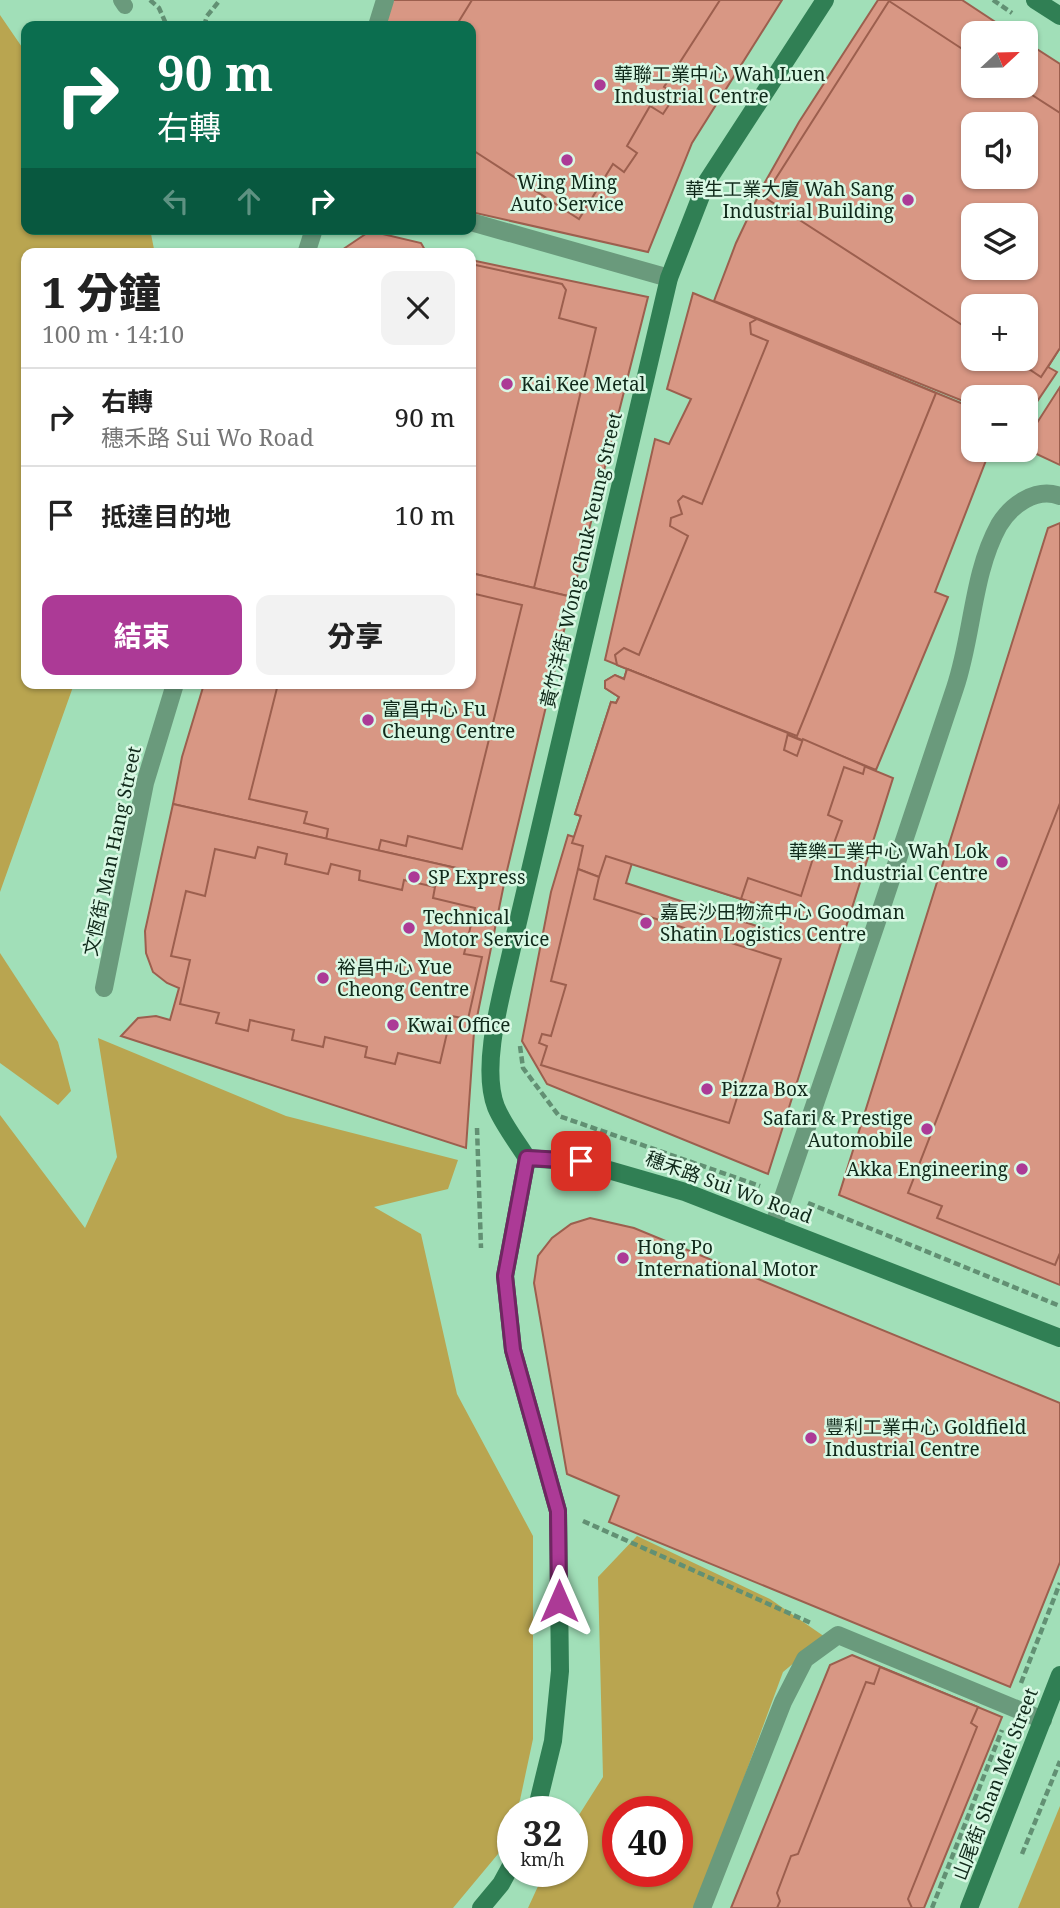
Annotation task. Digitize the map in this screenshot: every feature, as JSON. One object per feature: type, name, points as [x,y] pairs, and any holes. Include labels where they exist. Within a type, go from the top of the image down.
[{"type":"street","points":[[379,21],[385,0]]},
{"type":"street","name":"黃竹洋街 Wong Chuk Yeung Street","points":[[527,1158],[495,1107],[491,1079],[493,1044],[514,939],[669,278],[706,183],[825,0]]},
{"type":"street","points":[[1035,0],[1060,16]]},
{"type":"street","points":[[476,223],[669,278]]},
{"type":"street","points":[[774,1224],[957,684],[987,550],[1001,522],[1022,499],[1051,493],[1060,496]]},
{"type":"street","name":"文恆街 Man Hang Street","points":[[104,988],[145,783],[173,689]]},
{"type":"street","points":[[527,1158],[505,1276],[513,1350],[558,1511],[560,1671],[553,1741],[540,1796]]},
{"type":"street","name":"穗禾路 Sui Wo Road","points":[[527,1158],[581,1161],[774,1224],[1060,1338]]},
{"type":"street","points":[[702,1908],[783,1702],[805,1659],[838,1635],[1043,1720]]},
{"type":"street","name":"山尾街 Shan Mei Street","points":[[969,1908],[1060,1675]]},
{"type":"street","points":[[481,1908],[498,1887]]},
{"type":"path","points":[[149,0],[159,8],[165,21]]},
{"type":"path","points":[[206,21],[220,0]]},
{"type":"path","points":[[518,1034],[523,1068],[559,1116],[785,1195],[1060,1306]]},
{"type":"path","points":[[572,1517],[838,1635]]},
{"type":"path","points":[[932,1908],[1060,1583]]},
{"type":"path","points":[[1019,1859],[1060,1761]]},
{"type":"shaded area","points":[[0,15],[21,46],[21,235],[151,235],[154,248],[21,248],[21,689],[72,689],[0,892]]},
{"type":"shaded area","points":[[0,953],[58,1042],[71,1091],[58,1105],[0,1063]]},
{"type":"shaded area","points":[[98,1038],[286,1116],[458,1160],[448,1189],[374,1207],[421,1234],[457,1394],[533,1536],[533,1739],[521,1796],[497,1796],[497,1855],[453,1908],[0,1908],[0,1115],[85,1228],[117,1157]]},
{"type":"shaded area","points":[[637,1536],[770,1599],[825,1637],[783,1672],[696,1908],[528,1908],[538,1887],[588,1887],[588,1801],[603,1777],[598,1577]]},
{"type":"shaded area","points":[[1060,1806],[1060,1908],[1018,1908]]},
{"type":"building","name":"華聯工業中心 Wah Luen Industrial Centre","points":[[390,0],[782,0],[692,143],[648,252],[476,213],[476,21],[384,21]]},
{"type":"building","name":"華聯工業中心 Wah Luen Industrial Centre","points":[[472,0],[720,0],[664,87],[676,94],[663,114],[650,106],[627,146],[637,153],[624,172],[613,164],[579,219],[476,152],[476,21],[459,21]]},
{"type":"building","name":"華生工業大廈 Wah Sang Industrial Building","points":[[878,0],[962,0],[994,21],[961,21],[961,98],[1038,98],[1038,50],[1060,64],[1060,348],[1048,367],[1057,372],[1038,400],[1038,385],[961,385],[961,400],[714,301],[736,243],[764,184],[799,122]]},
{"type":"building","points":[[889,1],[961,48],[961,98],[1037,98],[1060,113],[1060,348],[1041,377],[1032,371],[1038,371],[1038,294],[961,294],[961,324],[764,197]]},
{"type":"building","points":[[364,235],[387,235],[421,243],[424,248],[345,248]]},
{"type":"building","points":[[476,261],[648,297],[572,597],[476,574]]},
{"type":"building","points":[[476,265],[562,284],[566,290],[559,318],[596,328],[534,588],[476,574]]},
{"type":"building","points":[[693,293],[961,403],[961,462],[985,462],[935,592],[948,597],[876,770],[605,660],[655,439],[669,444],[691,399],[667,389]]},
{"type":"building","points":[[757,319],[936,393],[797,736],[617,665],[615,655],[624,648],[639,655],[688,536],[670,526],[671,518],[682,514],[678,501],[683,496],[702,504],[768,341],[751,334],[750,323]]},
{"type":"building","points":[[1060,387],[1060,465],[1038,455],[1038,421]]},
{"type":"building","name":"華樂工業中心 Wah Lok Industrial Centre","points":[[1060,523],[1060,1285],[839,1195],[1048,528]]},
{"type":"building","name":"富昌中心 Fu Cheung Centre","points":[[476,574],[572,597],[505,879],[173,804],[182,757],[202,689],[476,689]]},
{"type":"building","points":[[476,594],[522,605],[462,849],[408,836],[406,846],[381,840],[378,852],[326,840],[328,829],[304,823],[307,812],[249,799],[277,689],[476,689]]},
{"type":"building","name":"嘉民沙田物流中心 Goodman Shatin Logistics Centre","points":[[627,669],[893,778],[768,1174],[547,1084],[522,1041],[551,892],[568,835],[574,837],[581,816],[575,814],[611,702],[616,703],[619,697],[605,688],[605,681],[615,675],[624,679]],"holes":[[[632,863],[784,913],[778,933],[626,883]]]},
{"type":"building","points":[[627,669],[788,733],[784,750],[797,756],[803,739],[865,766],[863,774],[844,767],[828,815],[842,821],[830,854],[816,849],[801,896],[748,878],[741,899],[606,856],[599,877],[578,869],[583,846],[572,843],[581,816],[575,814],[611,702],[616,703],[619,697],[605,688],[605,681],[615,675],[624,679]]},
{"type":"building","points":[[1060,803],[1060,1253],[1055,1265],[937,1218],[942,1206],[908,1193]]},
{"type":"building","name":"裕昌中心 Yue Cheong Centre","points":[[173,804],[505,879],[474,1032],[466,1148],[121,1036],[138,1018],[156,1016],[170,1020],[179,988],[153,972],[146,953],[145,931]]},
{"type":"building","points":[[258,847],[287,854],[285,864],[328,874],[331,864],[360,871],[359,880],[402,890],[404,880],[435,887],[433,898],[475,908],[464,954],[482,957],[468,1019],[451,1016],[440,1063],[398,1053],[395,1064],[365,1057],[367,1047],[325,1037],[323,1047],[292,1040],[294,1030],[250,1020],[248,1031],[216,1023],[219,1013],[180,1004],[190,960],[171,956],[186,891],[205,896],[215,849],[255,858]]},
{"type":"building","points":[[578,869],[599,877],[594,899],[781,959],[729,1123],[541,1065],[547,1046],[539,1043],[542,1034],[551,1036],[566,985],[551,981]]},
{"type":"building","name":"豐利工業中心 Goldfield Industrial Centre","points":[[590,1218],[634,1228],[1060,1403],[1060,1562],[1010,1687],[609,1522],[619,1496],[567,1474],[534,1283],[538,1256],[552,1238],[571,1224]]},
{"type":"building","points":[[852,1655],[1002,1717],[924,1908],[731,1908],[830,1665]]},
{"type":"building","points":[[880,1667],[978,1707],[971,1723],[977,1727],[908,1899],[912,1908],[777,1908],[780,1901],[777,1893],[791,1856],[798,1854],[866,1682],[874,1684]]},
{"type":"place","name":"華聯工業中心 Wah Luen Industrial Centre","points":[[600,85]]},
{"type":"place","name":"Wing Ming Auto Service","points":[[567,160]]},
{"type":"place","name":"華生工業大廈 Wah Sang Industrial Building","points":[[908,200]]},
{"type":"place","name":"Kai Kee Metal","points":[[507,384]]},
{"type":"place","name":"富昌中心 Fu Cheung Centre","points":[[368,720]]},
{"type":"place","name":"華樂工業中心 Wah Lok Industrial Centre","points":[[1002,862]]},
{"type":"place","name":"SP Express","points":[[414,877]]},
{"type":"place","name":"嘉民沙田物流中心 Goodman Shatin Logistics Centre","points":[[646,923]]},
{"type":"place","name":"Technical Motor Service","points":[[409,928]]},
{"type":"place","name":"裕昌中心 Yue Cheong Centre","points":[[323,978]]},
{"type":"place","name":"Kwai Office","points":[[393,1025]]},
{"type":"place","name":"Pizza Box","points":[[707,1089]]},
{"type":"place","name":"Safari & Prestige Automobile","points":[[927,1129]]},
{"type":"place","name":"Akka Engineering","points":[[1022,1169]]},
{"type":"place","name":"Hong Po International Motor","points":[[623,1258]]},
{"type":"place","name":"豐利工業中心 Goldfield Industrial Centre","points":[[811,1438]]},
{"type":"route","points":[[559,1601],[558,1511],[513,1350],[505,1276],[527,1158],[581,1161]]}]
